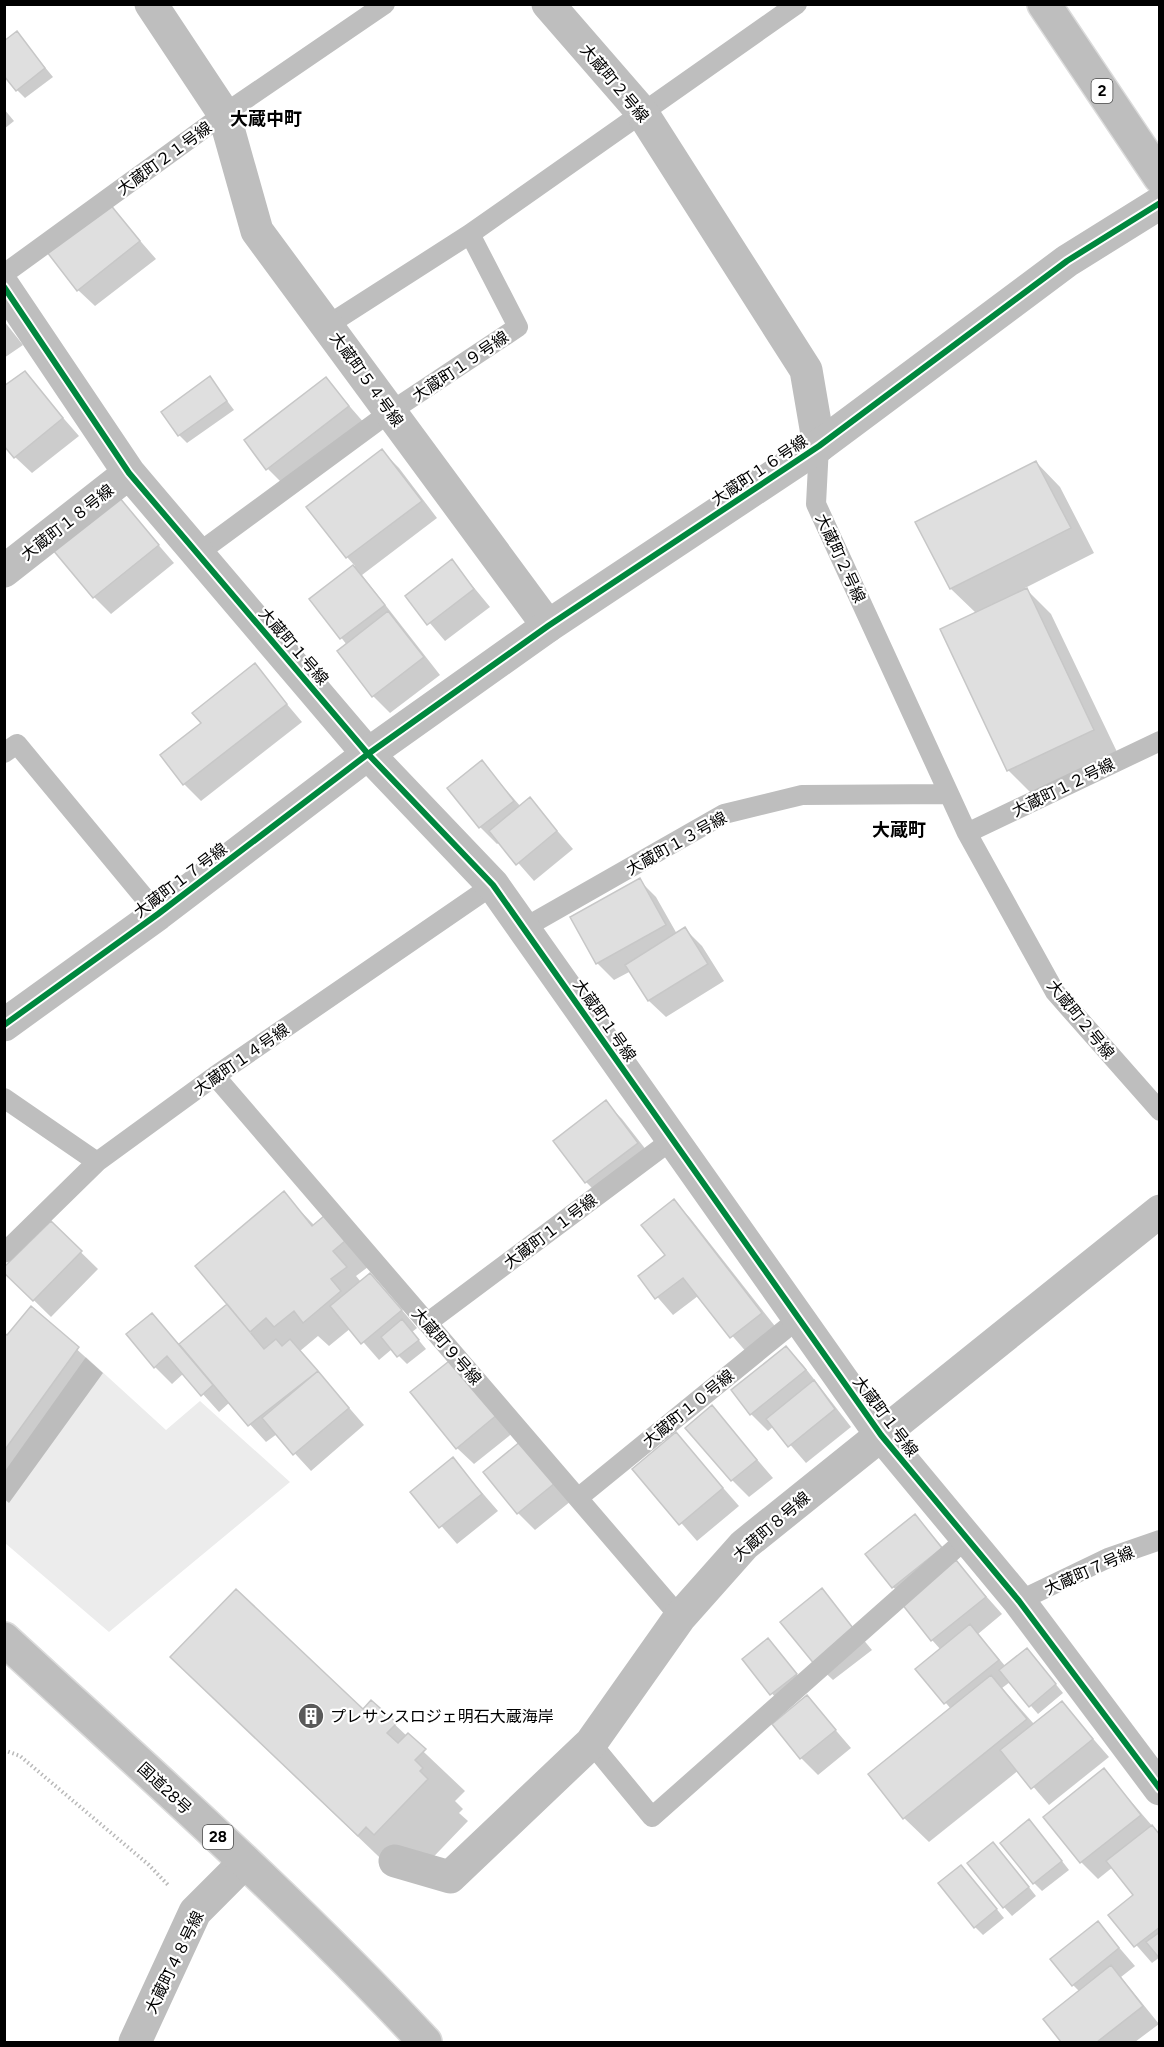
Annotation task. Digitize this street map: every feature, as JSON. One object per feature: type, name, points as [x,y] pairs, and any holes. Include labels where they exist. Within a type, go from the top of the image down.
[{"type":"main road","name":"大蔵町５４号線","points":[[151,4],[224,114],[257,231],[548,626]]},
{"type":"main road","name":"大蔵町２号線","points":[[548,4],[641,111],[806,370],[819,446]]},
{"type":"main road","name":"2","points":[[1044,4],[1160,177]]},
{"type":"main road","name":"大蔵町１６号線","points":[[368,754],[548,626],[819,446],[1067,261],[1160,202]]},
{"type":"main road","name":"大蔵町１号線","points":[[4,287],[129,473],[368,754],[493,885],[881,1435],[1019,1601],[1160,1789]]},
{"type":"main road","name":"大蔵町１８号線","points":[[4,572],[129,473]]},
{"type":"main road","name":"大蔵町１７号線","points":[[4,1024],[158,914],[368,754]]},
{"type":"main road","name":"大蔵町８号線","points":[[395,1861],[450,1877],[591,1743],[680,1617],[744,1545],[1160,1211]]},
{"type":"main road","name":"国道28号","points":[[4,1639],[245,1862],[380,1993],[425,2043]]},
{"type":"main road","name":"大蔵町４８号線","points":[[135,2043],[195,1912],[245,1862]]},
{"type":"lane","name":"大蔵町２１号線","points":[[4,274],[224,114],[385,4]]},
{"type":"lane","points":[[328,325],[470,234],[641,111],[797,4]]},
{"type":"lane","name":"大蔵町１９号線","points":[[197,554],[390,412],[518,327],[470,234]]},
{"type":"lane","name":"大蔵町２号線","points":[[819,446],[816,504],[967,833],[1054,992],[1160,1111]]},
{"type":"lane","name":"大蔵町１２号線","points":[[967,833],[1160,741]]},
{"type":"lane","points":[[4,753],[17,744],[158,914]]},
{"type":"lane","name":"大蔵町１３号線","points":[[524,928],[724,814],[802,795],[949,794]]},
{"type":"lane","name":"大蔵町１４号線","points":[[4,1253],[97,1162],[215,1076],[493,885]]},
{"type":"lane","name":"大蔵町９号線","points":[[215,1076],[680,1617]]},
{"type":"lane","points":[[4,1098],[97,1162]]},
{"type":"lane","name":"大蔵町１１号線","points":[[427,1323],[673,1139]]},
{"type":"lane","name":"大蔵町１０号線","points":[[578,1498],[799,1318]]},
{"type":"lane","points":[[591,1743],[652,1817],[967,1538]]},
{"type":"lane","name":"大蔵町７号線","points":[[1019,1601],[1107,1558],[1160,1540]]},
{"type":"path","points":[[4,1750],[20,1756],[149,1864],[195,1912]]},
{"type":"shaded area","points":[[86,1357],[166,1430],[200,1401],[290,1482],[109,1632],[5,1543],[5,1471]]},
{"type":"building","points":[[17,31],[45,68],[16,91],[4,76],[4,41]]},
{"type":"building","points":[[109,203],[140,241],[77,291],[47,252]]},
{"type":"building","points":[[25,371],[63,418],[14,458],[4,446],[4,386]]},
{"type":"building","points":[[210,376],[227,401],[178,436],[161,412]]},
{"type":"building","points":[[326,377],[349,406],[266,470],[244,440]]},
{"type":"building","points":[[382,449],[422,501],[346,558],[306,507]]},
{"type":"building","points":[[1036,461],[1071,528],[950,589],[915,522]]},
{"type":"building","points":[[119,497],[159,545],[93,598],[53,550]]},
{"type":"building","points":[[452,559],[474,589],[427,625],[405,596]]},
{"type":"building","points":[[353,565],[385,605],[340,639],[309,599]]},
{"type":"building","points":[[1027,588],[1094,730],[1007,771],[940,629]]},
{"type":"building","points":[[388,611],[424,657],[372,697],[337,651]]},
{"type":"building","points":[[255,663],[287,704],[183,785],[160,755],[201,723],[192,713]]},
{"type":"building","points":[[482,760],[514,801],[479,828],[447,788]]},
{"type":"building","points":[[530,797],[557,831],[516,865],[489,831]]},
{"type":"building","points":[[640,878],[666,925],[596,964],[570,917]]},
{"type":"building","points":[[685,927],[708,964],[648,1001],[625,965]]},
{"type":"building","points":[[606,1100],[638,1143],[585,1183],[553,1141]]},
{"type":"building","points":[[284,1191],[312,1226],[324,1216],[345,1241],[333,1251],[347,1267],[331,1279],[341,1291],[303,1323],[294,1311],[274,1327],[266,1318],[250,1332],[195,1266]]},
{"type":"building","points":[[674,1199],[762,1313],[730,1338],[683,1278],[655,1299],[638,1276],[665,1255],[641,1225]]},
{"type":"building","points":[[51,1221],[82,1251],[33,1301],[4,1273],[4,1267]]},
{"type":"building","points":[[370,1273],[402,1310],[361,1344],[330,1306]]},
{"type":"building","points":[[227,1304],[264,1349],[276,1339],[282,1346],[290,1339],[318,1371],[248,1426],[179,1344]]},
{"type":"building","points":[[31,1306],[79,1347],[4,1451],[4,1333],[7,1335]]},
{"type":"building","points":[[152,1313],[213,1385],[201,1396],[167,1356],[154,1368],[126,1334]]},
{"type":"building","points":[[402,1319],[419,1340],[397,1357],[381,1337]]},
{"type":"building","points":[[786,1346],[806,1370],[750,1415],[731,1390]]},
{"type":"building","points":[[453,1358],[498,1414],[456,1449],[410,1392]]},
{"type":"building","points":[[318,1371],[349,1408],[293,1455],[262,1418]]},
{"type":"building","points":[[814,1380],[835,1409],[788,1447],[766,1419]]},
{"type":"building","points":[[712,1405],[757,1460],[731,1481],[685,1428]]},
{"type":"building","points":[[676,1432],[723,1488],[679,1525],[632,1469]]},
{"type":"building","points":[[521,1441],[555,1483],[517,1514],[483,1472]]},
{"type":"building","points":[[453,1457],[482,1494],[439,1528],[410,1492]]},
{"type":"building","points":[[915,1514],[942,1548],[892,1588],[865,1554]]},
{"type":"building","points":[[956,1560],[986,1597],[931,1641],[902,1604]]},
{"type":"building","points":[[822,1588],[856,1632],[815,1665],[780,1622]]},
{"type":"building","name":"プレサンスロジェ明石大蔵海岸","points":[[236,1589],[363,1709],[371,1700],[397,1723],[387,1733],[398,1743],[408,1733],[426,1749],[415,1760],[423,1768],[420,1771],[428,1779],[374,1835],[366,1827],[358,1836],[170,1657]]},
{"type":"building","points":[[970,1624],[999,1660],[944,1704],[915,1669]]},
{"type":"building","points":[[768,1638],[797,1674],[770,1695],[742,1659]]},
{"type":"building","points":[[1027,1648],[1056,1684],[1029,1707],[999,1670]]},
{"type":"building","points":[[991,1675],[1027,1719],[903,1819],[868,1774]]},
{"type":"building","points":[[807,1695],[836,1730],[800,1759],[772,1724]]},
{"type":"building","points":[[1062,1701],[1093,1739],[1031,1789],[1000,1750]]},
{"type":"building","points":[[1104,1768],[1141,1815],[1080,1863],[1043,1817]]},
{"type":"building","points":[[1029,1819],[1062,1861],[1033,1884],[1000,1843]]},
{"type":"building","points":[[1152,1825],[1160,1835],[1160,1927],[1134,1947],[1108,1915],[1133,1895],[1106,1861]]},
{"type":"building","points":[[993,1842],[1029,1887],[1003,1908],[967,1863]]},
{"type":"building","points":[[961,1865],[997,1909],[974,1928],[938,1883]]},
{"type":"building","points":[[1098,1921],[1119,1948],[1072,1986],[1050,1959]]},
{"type":"building","points":[[1160,1932],[1160,1959],[1146,1942]]},
{"type":"building","points":[[1111,1965],[1143,2006],[1097,2042],[1061,2042],[1043,2019]]},
{"type":"cycle path","points":[[4,1025],[158,914],[368,754],[548,626],[819,446],[1067,261],[1160,203]]},
{"type":"cycle path","points":[[4,287],[129,473],[368,754],[493,885],[881,1435],[1019,1601],[1160,1789]]},
{"type":"place","name":"プレサンスロジェ明石大蔵海岸","points":[[311,1716]]},
{"type":"district","name":"大蔵中町","points":[[266,119]]},
{"type":"district","name":"大蔵町","points":[[899,830]]}]
